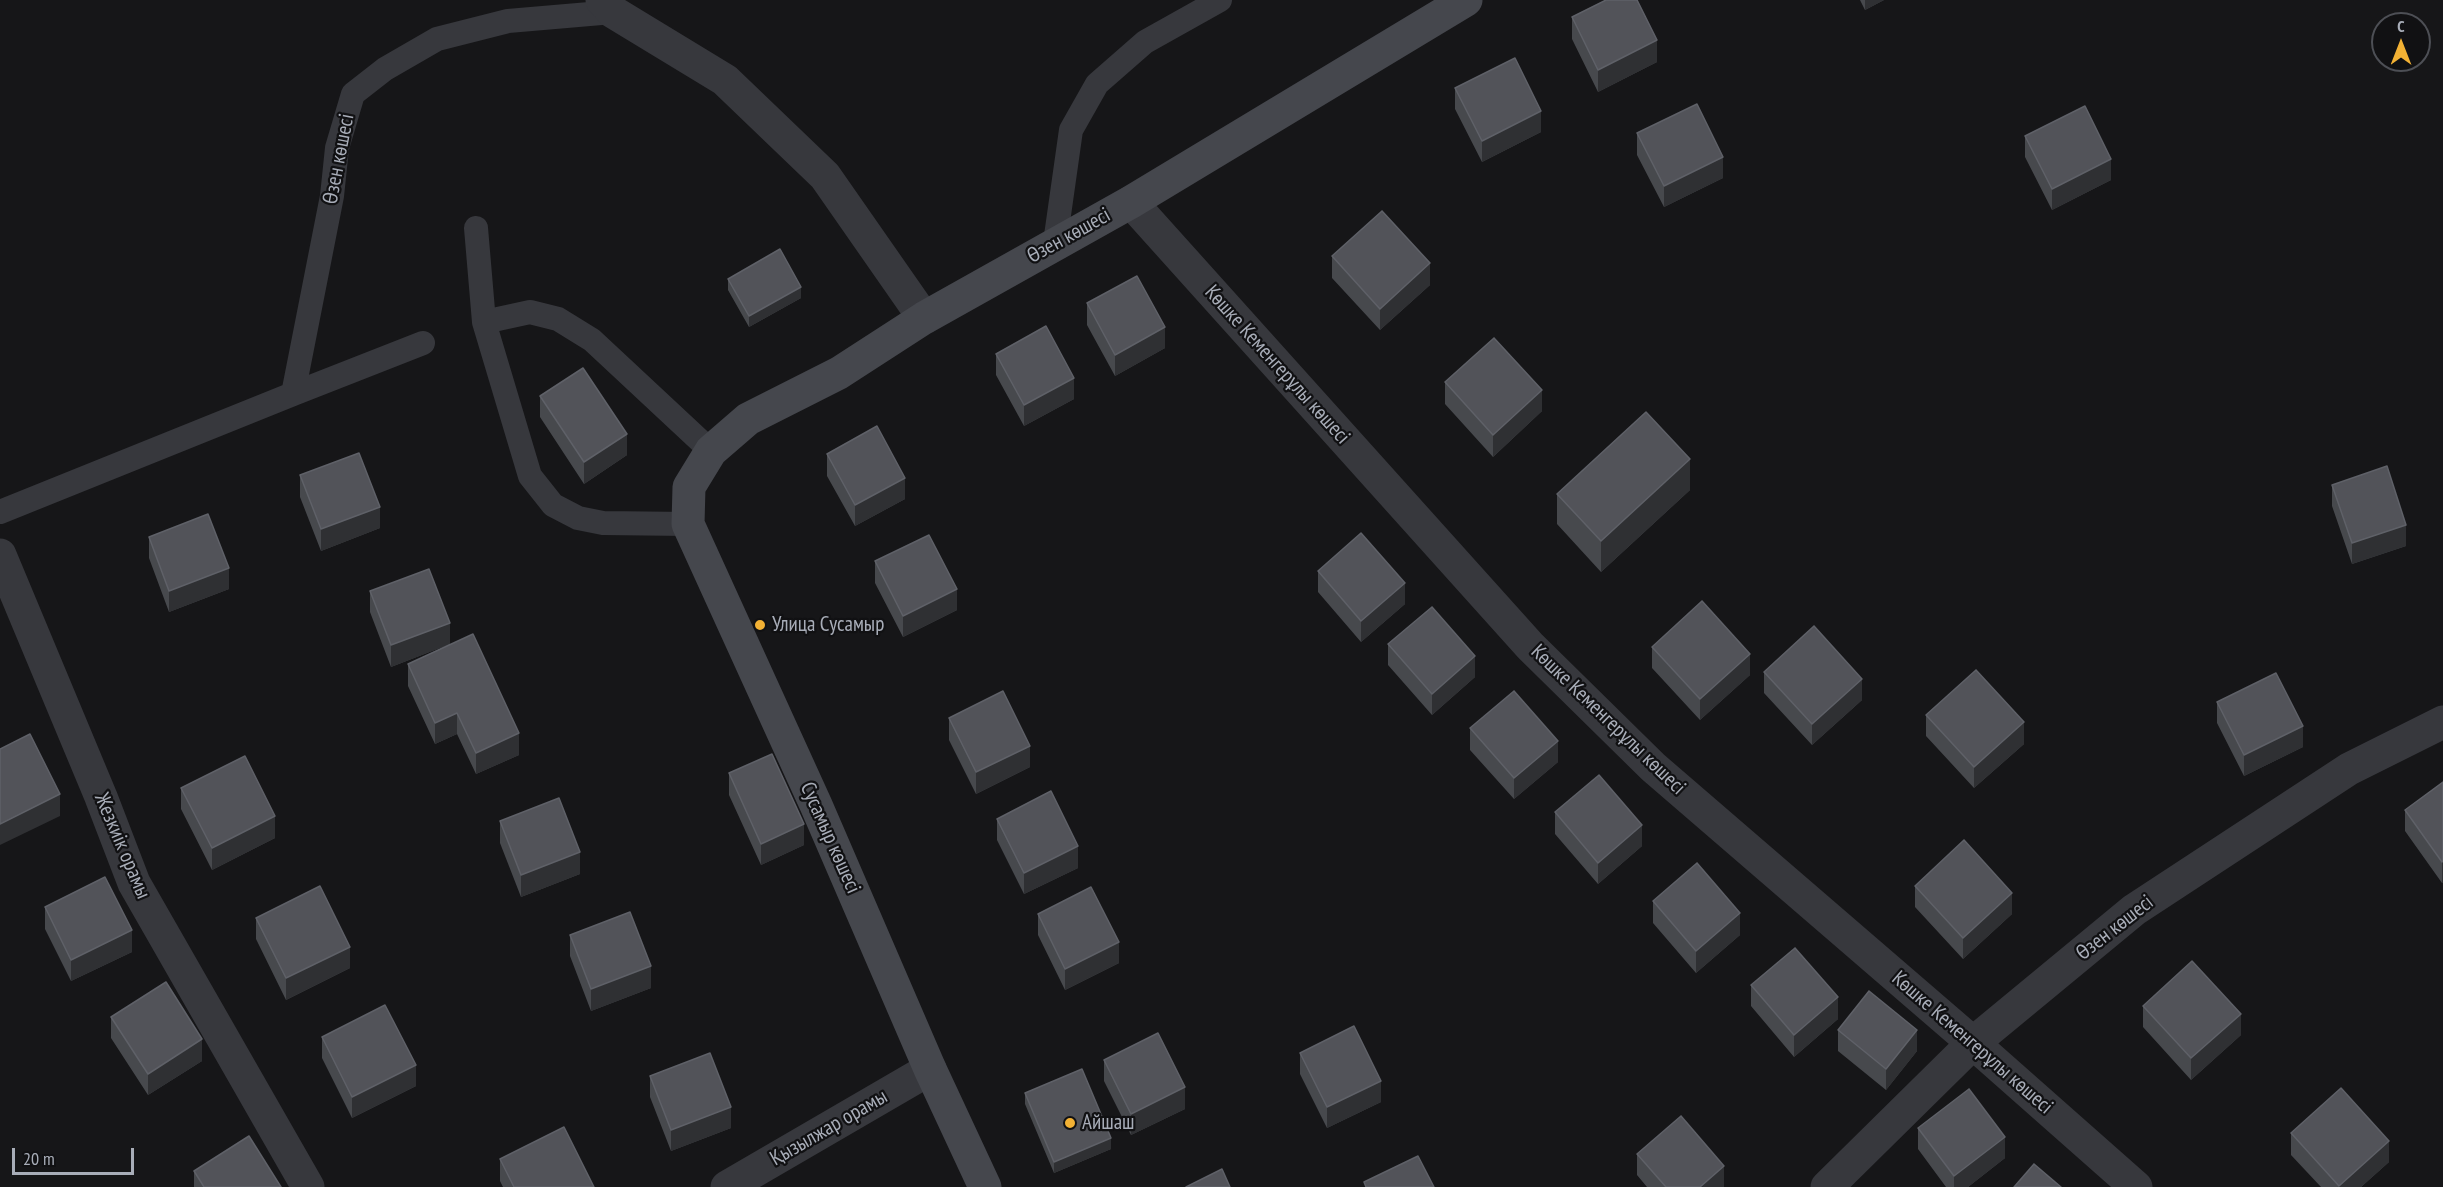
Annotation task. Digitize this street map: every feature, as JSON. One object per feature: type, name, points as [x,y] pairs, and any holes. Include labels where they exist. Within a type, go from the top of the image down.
[{"type":"main road","name":"Өзен көшесі","points":[[689,487],[711,451],[748,419],[839,373],[924,318],[1131,202],[1466,0]]},
{"type":"main road","name":"Сусамыр көшесі","points":[[689,487],[688,524],[816,805],[930,1069],[985,1187]]},
{"type":"street","points":[[608,6],[725,80],[825,176],[924,318]]},
{"type":"street","name":"Көшке Кеменгерұлы көшесі","points":[[1131,202],[1530,646],[1653,767],[2136,1187]]},
{"type":"street","name":"Жезкиік орамы","points":[[0,555],[101,797],[134,883],[308,1187]]},
{"type":"street","name":"Өзен көшесі","points":[[1827,1187],[1973,1043],[2134,910],[2349,769],[2443,722]]},
{"type":"street","name":"Қызылжар орамы","points":[[727,1187],[930,1069]]},
{"type":"lane","points":[[1055,243],[1071,130],[1096,84],[1145,42],[1220,0]]},
{"type":"lane","name":"Өзен көшесі","points":[[293,394],[332,196],[337,148],[353,94],[385,69],[437,39],[508,21],[608,6]]},
{"type":"lane","points":[[476,228],[484,322],[530,476],[554,505],[578,518],[603,523],[688,524]]},
{"type":"lane","points":[[484,322],[530,312],[558,318],[592,340],[711,451]]},
{"type":"lane","points":[[0,512],[423,343]]},
{"type":"building","points":[[1606,0],[1637,0],[1657,40],[1598,70],[1572,17]]},
{"type":"building","points":[[1515,58],[1541,111],[1482,141],[1455,88]]},
{"type":"building","points":[[1697,104],[1723,157],[1664,186],[1637,133]]},
{"type":"building","points":[[2085,106],[2111,159],[2052,189],[2025,136]]},
{"type":"building","points":[[1382,211],[1430,263],[1380,309],[1332,256]]},
{"type":"building","points":[[780,249],[801,287],[749,316],[728,279]]},
{"type":"building","points":[[1137,276],[1165,327],[1115,355],[1087,303]]},
{"type":"building","points":[[1046,326],[1074,378],[1024,405],[996,354]]},
{"type":"building","points":[[1494,338],[1542,390],[1493,435],[1445,382]]},
{"type":"building","points":[[583,368],[627,434],[584,462],[540,396]]},
{"type":"building","points":[[1646,412],[1690,459],[1601,541],[1557,494]]},
{"type":"building","points":[[877,426],[905,478],[855,505],[827,454]]},
{"type":"building","points":[[359,453],[380,507],[321,529],[300,475]]},
{"type":"building","points":[[2387,466],[2406,525],[2352,543],[2332,485]]},
{"type":"building","points":[[208,514],[229,568],[169,591],[149,537]]},
{"type":"building","points":[[1361,533],[1405,583],[1361,621],[1318,571]]},
{"type":"building","points":[[929,535],[957,589],[903,616],[875,561]]},
{"type":"building","points":[[429,569],[450,623],[391,645],[370,591]]},
{"type":"building","points":[[1702,601],[1750,654],[1700,699],[1652,647]]},
{"type":"building","points":[[1432,607],[1475,656],[1432,694],[1388,644]]},
{"type":"building","points":[[1814,626],[1862,679],[1812,724],[1764,672]]},
{"type":"building","points":[[473,634],[519,733],[476,753],[457,713],[435,723],[408,664]]},
{"type":"building","points":[[1976,670],[2024,722],[1974,767],[1926,715]]},
{"type":"building","points":[[2276,673],[2303,726],[2244,755],[2217,702]]},
{"type":"building","points":[[1003,691],[1030,746],[976,772],[949,718]]},
{"type":"building","points":[[1514,691],[1558,741],[1514,778],[1470,728]]},
{"type":"building","points":[[30,734],[60,794],[0,824],[0,749]]},
{"type":"building","points":[[772,754],[804,824],[761,844],[729,773]]},
{"type":"building","points":[[245,756],[275,816],[212,848],[181,788]]},
{"type":"building","points":[[1599,775],[1642,825],[1598,863],[1555,812]]},
{"type":"building","points":[[2443,782],[2443,861],[2442,862],[2405,810]]},
{"type":"building","points":[[1051,791],[1078,846],[1024,873],[997,819]]},
{"type":"building","points":[[559,798],[580,852],[521,875],[500,821]]},
{"type":"building","points":[[1964,840],[2012,893],[1963,938],[1915,886]]},
{"type":"building","points":[[1697,863],[1740,913],[1696,951],[1653,901]]},
{"type":"building","points":[[105,877],[132,930],[71,960],[45,907]]},
{"type":"building","points":[[320,886],[350,947],[286,978],[256,918]]},
{"type":"building","points":[[1091,887],[1119,942],[1065,969],[1038,914]]},
{"type":"building","points":[[630,912],[651,966],[591,989],[570,935]]},
{"type":"building","points":[[1795,948],[1838,997],[1794,1035],[1751,985]]},
{"type":"building","points":[[2192,961],[2241,1014],[2191,1058],[2143,1006]]},
{"type":"building","points":[[166,982],[202,1039],[148,1074],[111,1017]]},
{"type":"building","points":[[1869,991],[1917,1030],[1886,1069],[1838,1030]]},
{"type":"building","points":[[385,1005],[416,1065],[352,1097],[322,1037]]},
{"type":"building","points":[[1354,1026],[1381,1081],[1327,1107],[1300,1053]]},
{"type":"building","points":[[1158,1033],[1185,1087],[1131,1114],[1104,1060]]},
{"type":"building","points":[[710,1053],[731,1107],[671,1130],[650,1076]]},
{"type":"building","points":[[1082,1069],[1111,1138],[1054,1162],[1025,1093]]},
{"type":"building","points":[[2341,1088],[2389,1141],[2339,1186],[2291,1133]]},
{"type":"building","points":[[1969,1089],[2005,1137],[1954,1176],[1918,1128]]},
{"type":"building","points":[[1681,1116],[1724,1166],[1700,1187],[1666,1187],[1637,1154]]},
{"type":"building","points":[[564,1127],[594,1187],[514,1187],[500,1159]]},
{"type":"building","points":[[249,1136],[281,1187],[204,1187],[194,1171]]},
{"type":"building","points":[[1418,1156],[1434,1187],[1366,1187],[1364,1182]]},
{"type":"building","points":[[2034,1164],[2061,1187],[2014,1187]]},
{"type":"building","points":[[1222,1169],[1230,1187],[1186,1187]]},
{"type":"place","name":"Улица Сусамыр","points":[[760,625]]},
{"type":"place","name":"Айшаш","points":[[1070,1123]]}]
